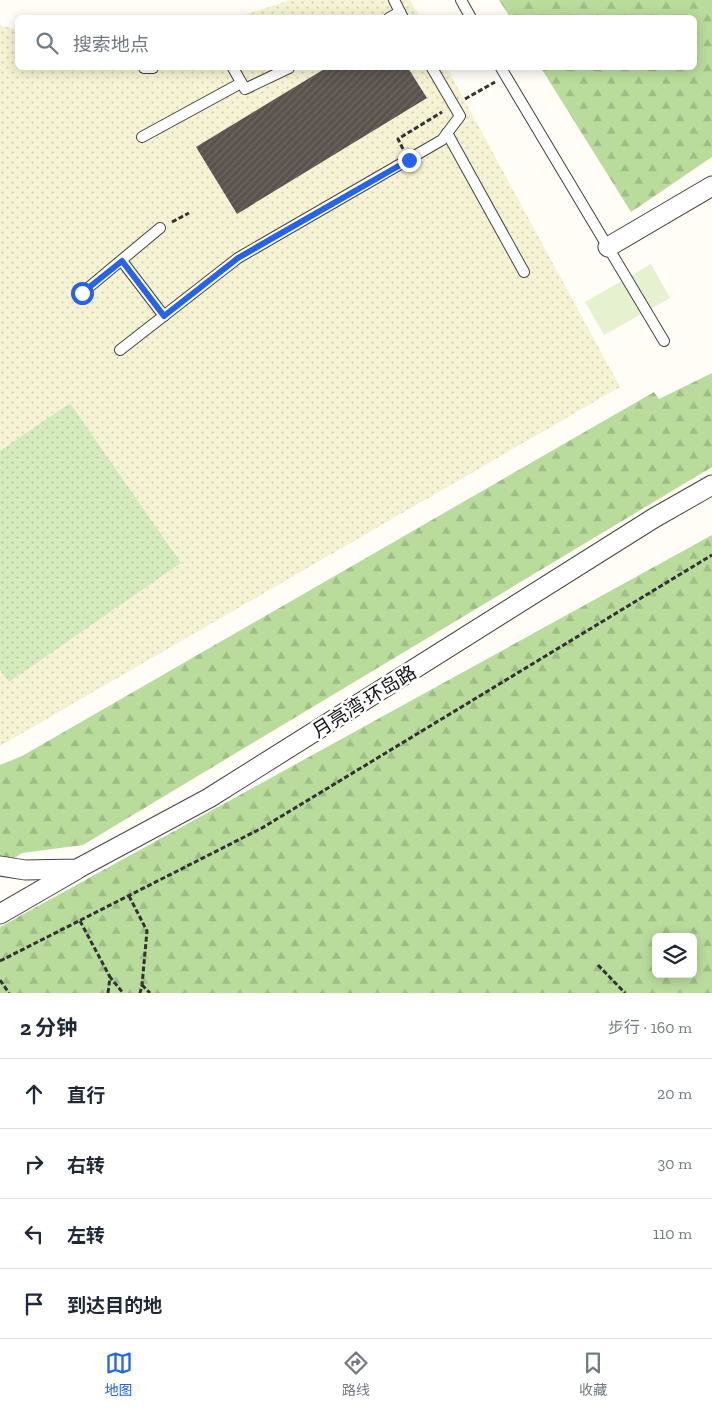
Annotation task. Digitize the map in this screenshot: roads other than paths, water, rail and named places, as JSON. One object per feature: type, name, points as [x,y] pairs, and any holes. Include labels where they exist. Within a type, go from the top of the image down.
[{"type":"street","points":[[608,247],[712,186]]},
{"type":"street","name":"月亮湾·环岛路","points":[[0,866],[25,870],[77,869],[209,798],[646,523],[712,485]]},
{"type":"street","points":[[0,914],[77,869]]},
{"type":"lane","points":[[394,0],[402,15]]},
{"type":"lane","points":[[461,0],[469,15]]},
{"type":"lane","points":[[234,70],[245,89],[285,70]]},
{"type":"lane","points":[[120,350],[238,258],[442,140],[460,116],[433,70]]},
{"type":"lane","points":[[502,70],[664,341]]},
{"type":"lane","points":[[142,137],[241,83]]},
{"type":"lane","points":[[448,133],[524,272]]},
{"type":"lane","points":[[82,293],[160,228]]},
{"type":"lane","points":[[122,261],[164,316]]}]
